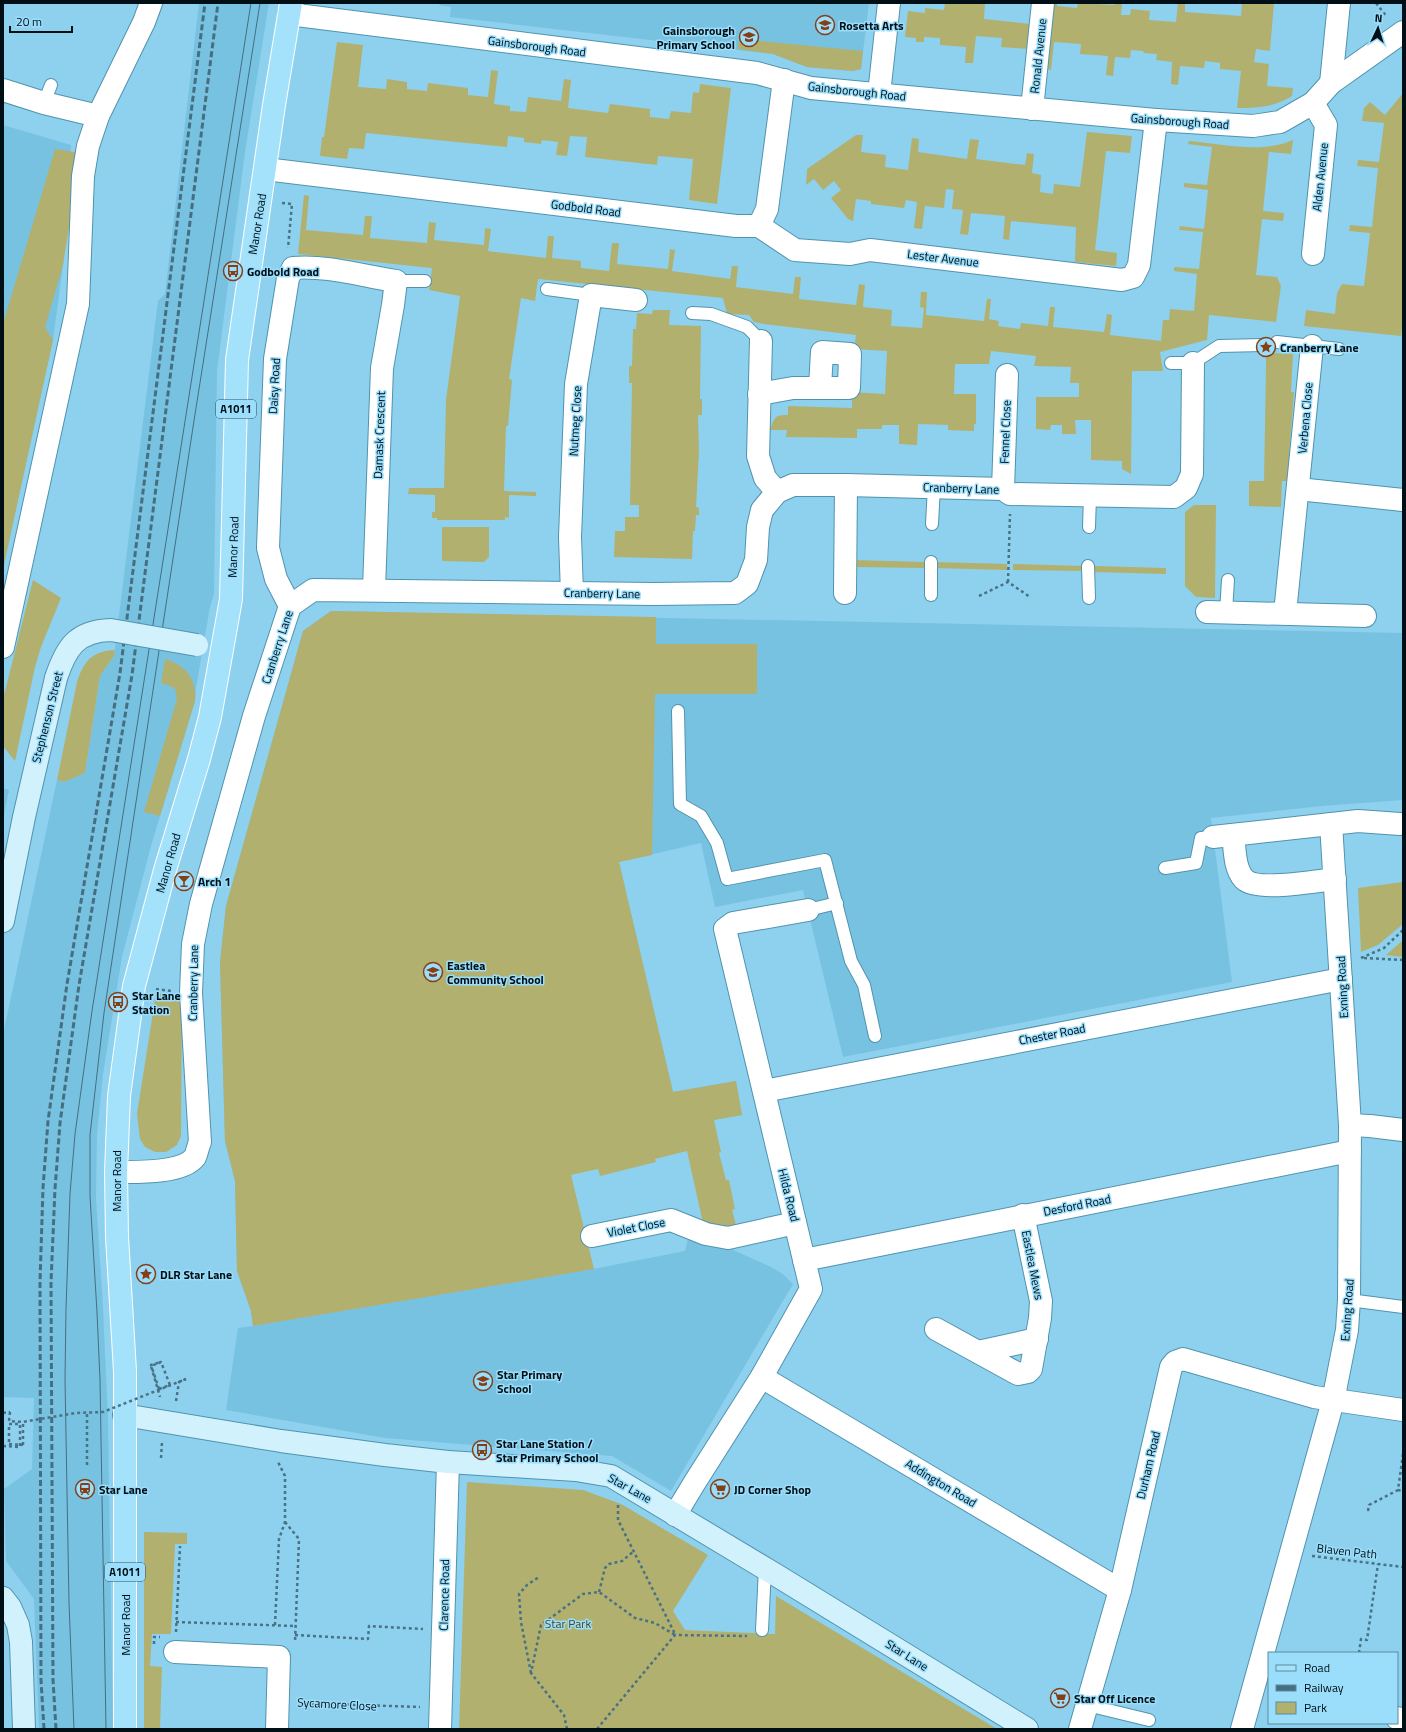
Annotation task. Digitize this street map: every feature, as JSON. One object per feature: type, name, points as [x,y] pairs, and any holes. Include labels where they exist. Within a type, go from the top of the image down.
[{"type":"main road","name":"Manor Road","points":[[125,1729],[124,1358],[117,1237],[116,1172],[119,1096],[134,986],[165,870],[199,759],[210,717],[231,599],[233,568],[237,360],[290,9]]},
{"type":"street","points":[[3,647],[78,304],[83,176],[88,146],[98,116],[152,3]]},
{"type":"street","points":[[879,94],[889,3]]},
{"type":"street","name":"Ronald Avenue","points":[[1032,109],[1043,3]]},
{"type":"street","points":[[1331,84],[1339,3]]},
{"type":"street","name":"Gainsborough Road","points":[[290,9],[749,72],[811,88],[1156,120],[1253,126],[1280,122],[1313,103],[1331,84],[1401,33]]},
{"type":"street","points":[[759,226],[767,209],[784,80]]},
{"type":"street","points":[[3,90],[47,94],[98,116]]},
{"type":"street","name":"Alden Avenue","points":[[1313,103],[1326,125],[1313,254]]},
{"type":"street","name":"Lester Avenue","points":[[759,226],[795,250],[850,254],[870,250],[1138,281],[1156,120]]},
{"type":"street","name":"Godbold Road","points":[[265,169],[728,225],[759,226]]},
{"type":"street","points":[[293,268],[304,267],[339,271],[396,281]]},
{"type":"street","name":"Daisy Road","points":[[290,606],[276,579],[268,548],[275,359],[288,278],[293,268]]},
{"type":"street","name":"Damask Crescent","points":[[374,589],[382,368],[396,281]]},
{"type":"street","points":[[591,295],[636,300]]},
{"type":"street","name":"Nutmeg Close","points":[[572,593],[570,536],[576,384],[591,295]]},
{"type":"street","points":[[761,342],[758,456],[765,478],[777,492]]},
{"type":"street","name":"Verbena Close","points":[[1285,613],[1312,346]]},
{"type":"street","name":"Cranberry Lane","points":[[116,1172],[169,1170],[183,1165],[194,1157],[200,1142],[191,993],[193,944],[201,904],[254,716],[290,606],[313,590],[374,589],[572,593],[735,593],[747,584],[756,560],[758,527],[762,510],[777,492],[793,485],[934,487],[1090,496],[1174,497],[1186,488],[1192,474],[1193,363]]},
{"type":"street","name":"Fennel Close","points":[[1007,376],[1007,491]]},
{"type":"street","points":[[759,394],[793,388],[820,388]]},
{"type":"street","points":[[844,593],[846,485]]},
{"type":"street","points":[[1298,489],[1403,500]]},
{"type":"street","points":[[1216,612],[1365,616]]},
{"type":"street","name":"Stephenson Street","points":[[3,921],[24,817],[56,678],[61,661],[69,647],[82,636],[94,632],[111,630],[222,650]]},
{"type":"street","points":[[1335,879],[1268,886],[1254,885],[1244,879],[1223,836],[1358,821],[1400,824]]},
{"type":"street","name":"Exning Road","points":[[1270,1652],[1290,1554],[1333,1401],[1347,1330],[1349,1300],[1350,1125],[1331,824]]},
{"type":"street","name":"Hilda Road","points":[[675,1515],[694,1482],[761,1378],[811,1289],[725,929],[732,923],[808,910]]},
{"type":"street","name":"Chester Road","points":[[764,1090],[1341,970]]},
{"type":"street","points":[[1350,1125],[1360,1124],[1403,1130]]},
{"type":"street","name":"Desford Road","points":[[804,1260],[1023,1215],[1350,1151]]},
{"type":"street","name":"Eastlea Mews","points":[[936,1329],[1013,1372],[1023,1374],[1031,1369],[1037,1339],[1041,1301],[1023,1215]]},
{"type":"street","name":"Violet Close","points":[[592,1236],[671,1220],[706,1234],[728,1238],[795,1223]]},
{"type":"street","points":[[978,1352],[1037,1339]]},
{"type":"street","name":"Durham Road","points":[[1080,1729],[1120,1590],[1171,1367],[1175,1362],[1183,1358],[1314,1397],[1333,1401],[1403,1410]]},
{"type":"street","name":"Addington Road","points":[[761,1378],[1120,1590]]},
{"type":"street","name":"Star Lane","points":[[124,1415],[288,1442],[385,1455],[448,1462],[576,1470],[603,1474],[634,1489],[1027,1729]]},
{"type":"street","name":"Clarence Road","points":[[440,1729],[448,1462]]},
{"type":"street","points":[[3,1598],[10,1607],[18,1624],[21,1642],[24,1729]]},
{"type":"street","points":[[166,1644],[279,1657],[277,1729]]},
{"type":"street","name":"Exning Road","points":[[1242,1729],[1260,1698],[1268,1660]]},
{"type":"lane","points":[[396,281],[425,281]]},
{"type":"lane","points":[[547,289],[591,295]]},
{"type":"lane","points":[[692,313],[711,314],[748,327],[761,342]]},
{"type":"lane","points":[[1277,342],[1339,349]]},
{"type":"lane","points":[[1171,362],[1193,363],[1219,346],[1263,345]]},
{"type":"lane","points":[[932,524],[934,487]]},
{"type":"lane","points":[[1089,527],[1090,496]]},
{"type":"lane","points":[[931,562],[931,595]]},
{"type":"lane","points":[[1088,566],[1089,598]]},
{"type":"lane","points":[[1216,612],[1228,580]]},
{"type":"lane","points":[[678,711],[680,804],[701,816],[717,843],[727,878],[825,860],[851,961],[864,985],[875,1036]]},
{"type":"lane","points":[[1165,868],[1196,863],[1201,838],[1223,836]]},
{"type":"lane","points":[[808,910],[837,903]]},
{"type":"lane","points":[[1349,1300],[1403,1307]]},
{"type":"lane","points":[[762,1630],[765,1568]]},
{"type":"lane","points":[[1087,1705],[1149,1720]]},
{"type":"path","points":[[280,203],[292,204],[288,251],[293,268]]},
{"type":"path","points":[[1007,491],[1008,582]]},
{"type":"path","points":[[979,596],[1008,582]]},
{"type":"path","points":[[1008,582],[1030,597]]},
{"type":"path","points":[[1341,970],[1362,957],[1384,948],[1403,930]]},
{"type":"path","name":"Exning Road","points":[[1362,957],[1403,960]]},
{"type":"path","points":[[160,1397],[159,1387],[151,1366],[156,1364],[161,1362],[168,1379],[170,1385],[159,1389],[151,1366],[156,1364],[161,1362],[170,1385]]},
{"type":"path","points":[[3,1412],[10,1412],[9,1421],[23,1422],[76,1413],[103,1412],[186,1379],[179,1382],[176,1401]]},
{"type":"path","points":[[87,1413],[87,1465]]},
{"type":"path","points":[[3,1446],[20,1447],[20,1439],[20,1424],[9,1424],[9,1444],[16,1444],[23,1445],[23,1422]]},
{"type":"path","points":[[161,1458],[162,1444]]},
{"type":"path","points":[[1398,1490],[1403,1454]]},
{"type":"path","points":[[275,1625],[279,1539],[286,1522],[285,1476],[278,1462],[279,1458]]},
{"type":"path","points":[[1368,1511],[1369,1505],[1398,1490],[1403,1491]]},
{"type":"path","points":[[618,1498],[618,1520],[675,1635]]},
{"type":"path","points":[[286,1522],[299,1539],[295,1643]]},
{"type":"path","points":[[166,1644],[176,1622],[180,1546]]},
{"type":"path","points":[[599,1592],[605,1568],[609,1564],[622,1561],[634,1551]]},
{"type":"path","name":"Blaven Path","points":[[1290,1554],[1403,1567]]},
{"type":"path","points":[[1360,1652],[1361,1639],[1367,1640],[1378,1564]]},
{"type":"path","points":[[539,1577],[527,1585],[519,1594],[521,1622],[531,1673],[564,1715],[567,1729]]},
{"type":"path","points":[[531,1673],[541,1625],[583,1594],[599,1592],[635,1618],[655,1623],[675,1635],[750,1636]]},
{"type":"path","points":[[176,1622],[295,1626]]},
{"type":"path","points":[[295,1635],[368,1639],[369,1626],[430,1629]]},
{"type":"path","points":[[597,1729],[675,1635]]},
{"type":"path","name":"Sycamore Close","points":[[292,1703],[425,1707]]},
{"type":"shaded area","points":[[199,3],[269,3],[245,152],[217,371],[214,594],[210,607],[195,701],[151,846],[122,957],[103,1074],[97,1135],[96,1198],[108,1420],[113,1729],[39,1729],[34,1599],[6,1561],[4,1489],[32,1469],[34,1398],[3,1397],[3,1035],[57,780],[64,782],[85,773],[100,676],[114,656],[158,301],[165,294]]},
{"type":"shaded area","name":"Gainsborough Primary School","points":[[440,3],[869,3],[861,69],[853,71],[807,67],[773,54],[450,17],[451,7],[439,5]]},
{"type":"shaded area","points":[[3,125],[71,145],[63,265],[53,340],[3,569]]},
{"type":"shaded area","name":"Eastlea Community School","points":[[331,611],[1403,633],[1403,800],[1322,806],[1211,818],[1232,982],[843,1057],[803,890],[715,907],[701,843],[619,862],[673,1092],[736,1081],[742,1115],[564,1146],[593,1269],[685,1251],[688,1239],[733,1250],[769,1266],[783,1274],[793,1284],[671,1491],[612,1456],[385,1438],[226,1410],[238,1328],[253,1326],[251,1311],[237,1271],[235,1181],[225,1141],[220,962],[226,906],[303,631]]},
{"type":"shaded area","points":[[3,788],[9,790],[3,820]]},
{"type":"green space","points":[[945,3],[985,3],[984,19],[1031,24],[1029,49],[1001,47],[1002,38],[976,36],[973,63],[965,63],[966,47],[940,45],[940,38],[924,37],[924,42],[916,42],[916,38],[905,37],[908,11],[925,13],[925,8],[944,10]]},
{"type":"green space","points":[[1054,3],[1057,3],[1057,6],[1077,8],[1078,3],[1114,5],[1115,3],[1122,3],[1121,15],[1130,15],[1131,9],[1150,11],[1149,20],[1176,22],[1178,3],[1185,3],[1185,12],[1241,16],[1242,3],[1274,3],[1270,51],[1256,49],[1254,62],[1269,64],[1267,86],[1293,88],[1292,96],[1272,105],[1252,108],[1237,108],[1241,71],[1220,69],[1220,63],[1205,61],[1204,68],[1180,66],[1178,85],[1171,84],[1172,62],[1156,60],[1157,54],[1131,50],[1130,58],[1115,57],[1113,76],[1106,75],[1108,56],[1080,54],[1081,44],[1054,42],[1051,70],[1047,69]]},
{"type":"green space","points":[[739,39],[863,51],[861,69],[853,71],[807,67],[773,54],[738,49]]},
{"type":"green space","points":[[337,42],[363,45],[358,87],[386,89],[387,79],[407,82],[407,89],[427,91],[428,83],[468,88],[468,95],[488,97],[491,70],[498,71],[494,104],[510,106],[510,111],[526,112],[528,97],[561,101],[564,79],[571,80],[568,108],[608,113],[610,104],[650,109],[650,117],[669,119],[671,111],[691,113],[693,92],[699,93],[700,84],[731,88],[717,204],[689,200],[693,159],[658,156],[657,165],[585,157],[587,137],[570,136],[567,156],[556,155],[558,142],[542,140],[541,144],[524,142],[524,138],[508,136],[507,147],[366,133],[364,149],[349,148],[347,159],[320,156]]},
{"type":"green space","points":[[1403,93],[1403,319],[1401,336],[1304,326],[1306,310],[1335,314],[1337,293],[1342,284],[1364,286],[1370,233],[1349,231],[1350,225],[1372,227],[1378,168],[1357,166],[1358,160],[1379,162],[1384,123],[1362,121],[1364,108],[1370,102],[1385,115]]},
{"type":"green space","points":[[1087,132],[1132,136],[1130,153],[1106,151],[1095,250],[1117,253],[1116,266],[1075,262],[1076,227],[1011,221],[1009,240],[1003,239],[1005,216],[971,213],[968,235],[960,234],[963,210],[952,209],[954,190],[946,189],[944,208],[925,206],[922,229],[914,228],[917,202],[906,200],[904,208],[871,204],[871,201],[856,199],[853,221],[848,219],[831,198],[841,190],[834,181],[823,190],[814,179],[806,185],[807,169],[856,135],[863,135],[861,152],[886,155],[885,167],[908,170],[912,138],[919,139],[918,152],[967,159],[970,139],[979,140],[976,159],[1025,165],[1027,153],[1034,154],[1032,173],[1041,175],[1040,192],[1053,194],[1054,184],[1080,187]]},
{"type":"green space","points":[[1293,140],[1291,154],[1269,152],[1263,211],[1284,213],[1283,221],[1262,219],[1256,275],[1277,277],[1281,286],[1276,322],[1209,315],[1207,340],[1160,352],[1163,371],[1132,371],[1131,474],[1122,469],[1122,461],[1091,460],[1091,420],[1075,420],[1076,434],[1062,434],[1062,425],[1051,425],[1050,430],[1036,429],[1036,397],[1079,397],[1079,383],[1070,383],[1071,367],[1034,366],[1036,356],[991,351],[989,364],[955,364],[954,394],[976,394],[976,424],[974,424],[974,431],[948,430],[948,425],[918,424],[917,445],[899,444],[899,425],[882,425],[882,429],[857,429],[857,438],[786,437],[787,430],[770,430],[777,416],[788,415],[788,406],[852,408],[852,392],[885,394],[887,351],[854,349],[856,335],[764,324],[754,322],[749,315],[727,314],[723,298],[538,279],[535,301],[521,298],[509,379],[512,380],[508,426],[506,426],[504,491],[536,492],[536,496],[509,495],[509,518],[505,517],[505,520],[437,520],[437,518],[432,518],[432,512],[435,512],[435,495],[408,494],[409,488],[444,488],[446,400],[460,296],[429,290],[432,268],[298,254],[304,195],[309,196],[306,230],[363,235],[365,216],[372,216],[370,238],[427,243],[429,222],[436,223],[434,240],[484,245],[485,228],[491,229],[488,251],[546,258],[548,236],[554,236],[552,258],[581,261],[581,268],[609,271],[612,243],[619,243],[617,264],[668,269],[670,249],[675,250],[672,271],[730,279],[732,266],[738,266],[736,287],[793,294],[795,277],[801,277],[799,299],[856,305],[859,284],[865,285],[863,307],[892,310],[891,326],[922,328],[924,308],[920,307],[921,292],[927,292],[926,315],[984,321],[987,299],[991,299],[989,319],[999,321],[998,326],[1020,329],[1021,323],[1048,326],[1050,307],[1055,307],[1053,327],[1104,332],[1107,314],[1112,315],[1110,335],[1161,341],[1163,320],[1169,320],[1170,309],[1194,311],[1197,274],[1174,271],[1174,267],[1199,269],[1203,232],[1179,230],[1180,226],[1204,229],[1208,190],[1184,187],[1184,183],[1207,185],[1212,147],[1188,144],[1189,141],[1228,146],[1255,147],[1281,144]]},
{"type":"green space","points":[[55,149],[81,153],[63,265],[45,327],[53,340],[3,569],[3,324]]},
{"type":"green space","points":[[653,310],[670,310],[669,325],[701,326],[700,399],[702,399],[702,415],[698,415],[699,452],[696,507],[699,508],[699,515],[696,515],[695,531],[693,531],[692,559],[614,557],[615,531],[625,531],[625,517],[639,517],[639,505],[630,505],[632,383],[629,383],[629,366],[632,366],[633,329],[636,329],[637,313],[652,314]]},
{"type":"green space","points":[[1272,353],[1293,354],[1291,392],[1294,392],[1287,481],[1282,481],[1281,507],[1249,506],[1249,481],[1264,481],[1266,356],[1272,356]]},
{"type":"green space","points":[[1194,505],[1216,505],[1215,598],[1196,597],[1185,586],[1185,512]]},
{"type":"green space","points":[[442,527],[489,527],[489,557],[484,562],[442,561]]},
{"type":"green space","points":[[853,560],[926,562],[926,568],[853,567]]},
{"type":"green space","points":[[934,562],[1007,564],[1007,570],[934,568]]},
{"type":"green space","points":[[1013,564],[1083,566],[1083,571],[1013,570]]},
{"type":"green space","points":[[1094,566],[1166,568],[1166,574],[1094,572]]},
{"type":"green space","points":[[33,580],[61,598],[41,647],[35,667],[15,761],[3,746],[3,699]]},
{"type":"green space","points":[[331,611],[656,617],[656,644],[757,644],[757,694],[655,694],[652,855],[619,862],[673,1092],[736,1081],[742,1115],[714,1120],[721,1152],[719,1153],[726,1180],[729,1180],[735,1209],[732,1210],[736,1225],[725,1228],[703,1223],[687,1151],[655,1159],[656,1162],[600,1176],[598,1169],[571,1175],[594,1269],[253,1326],[251,1311],[237,1271],[235,1181],[225,1141],[220,962],[226,906],[303,631]]},
{"type":"green space","points":[[115,650],[114,656],[100,676],[85,773],[64,782],[57,780],[77,682],[83,668],[90,658],[100,652]]},
{"type":"green space","points":[[165,659],[179,665],[189,674],[194,686],[195,701],[160,816],[144,812],[177,699],[175,688],[161,683]]},
{"type":"green space","points":[[1403,882],[1403,924],[1378,945],[1361,952],[1358,888]]},
{"type":"green space","points":[[1402,941],[1403,957],[1386,955]]},
{"type":"green space","points":[[156,993],[182,995],[181,1136],[177,1145],[166,1152],[155,1152],[145,1147],[140,1139],[137,1114]]},
{"type":"green space","name":"Star Park","points":[[467,1482],[583,1490],[621,1504],[708,1555],[673,1611],[685,1630],[775,1634],[776,1596],[997,1729],[459,1729]]},
{"type":"green space","points":[[144,1532],[187,1533],[187,1544],[175,1544],[171,1634],[152,1634],[150,1666],[162,1667],[160,1729],[144,1729]]},
{"type":"tram line","points":[[74,1729],[69,1603],[65,1379],[70,1194],[75,1134],[92,1011],[251,3]]},
{"type":"tram line","points":[[106,1729],[100,1380],[90,1196],[90,1135],[104,1013],[193,427],[260,3]]},
{"type":"railway","points":[[44,1729],[41,1680],[40,1282],[43,1188],[48,1121],[67,984],[120,673],[205,3]]},
{"type":"railway","points":[[56,1729],[53,1680],[51,1282],[55,1189],[60,1123],[79,985],[132,675],[218,3]]},
{"type":"place","name":"Rosetta Arts","points":[[825,25]]},
{"type":"place","name":"Gainsborough Primary School","points":[[749,37]]},
{"type":"place","name":"Godbold Road","points":[[233,271]]},
{"type":"place","name":"Cranberry Lane","points":[[1266,347]]},
{"type":"place","name":"Arch 1","points":[[184,881]]},
{"type":"place","name":"Eastlea Community School","points":[[433,972]]},
{"type":"place","name":"Star Lane Station","points":[[118,1002]]},
{"type":"place","name":"DLR Star Lane","points":[[146,1274]]},
{"type":"place","name":"Star Primary School","points":[[483,1381]]},
{"type":"place","name":"Star Lane Station / Star Primary School","points":[[482,1450]]},
{"type":"place","name":"Star Lane","points":[[85,1489]]},
{"type":"place","name":"JD Corner Shop","points":[[720,1489]]},
{"type":"place","name":"Star Off Licence","points":[[1060,1698]]}]
